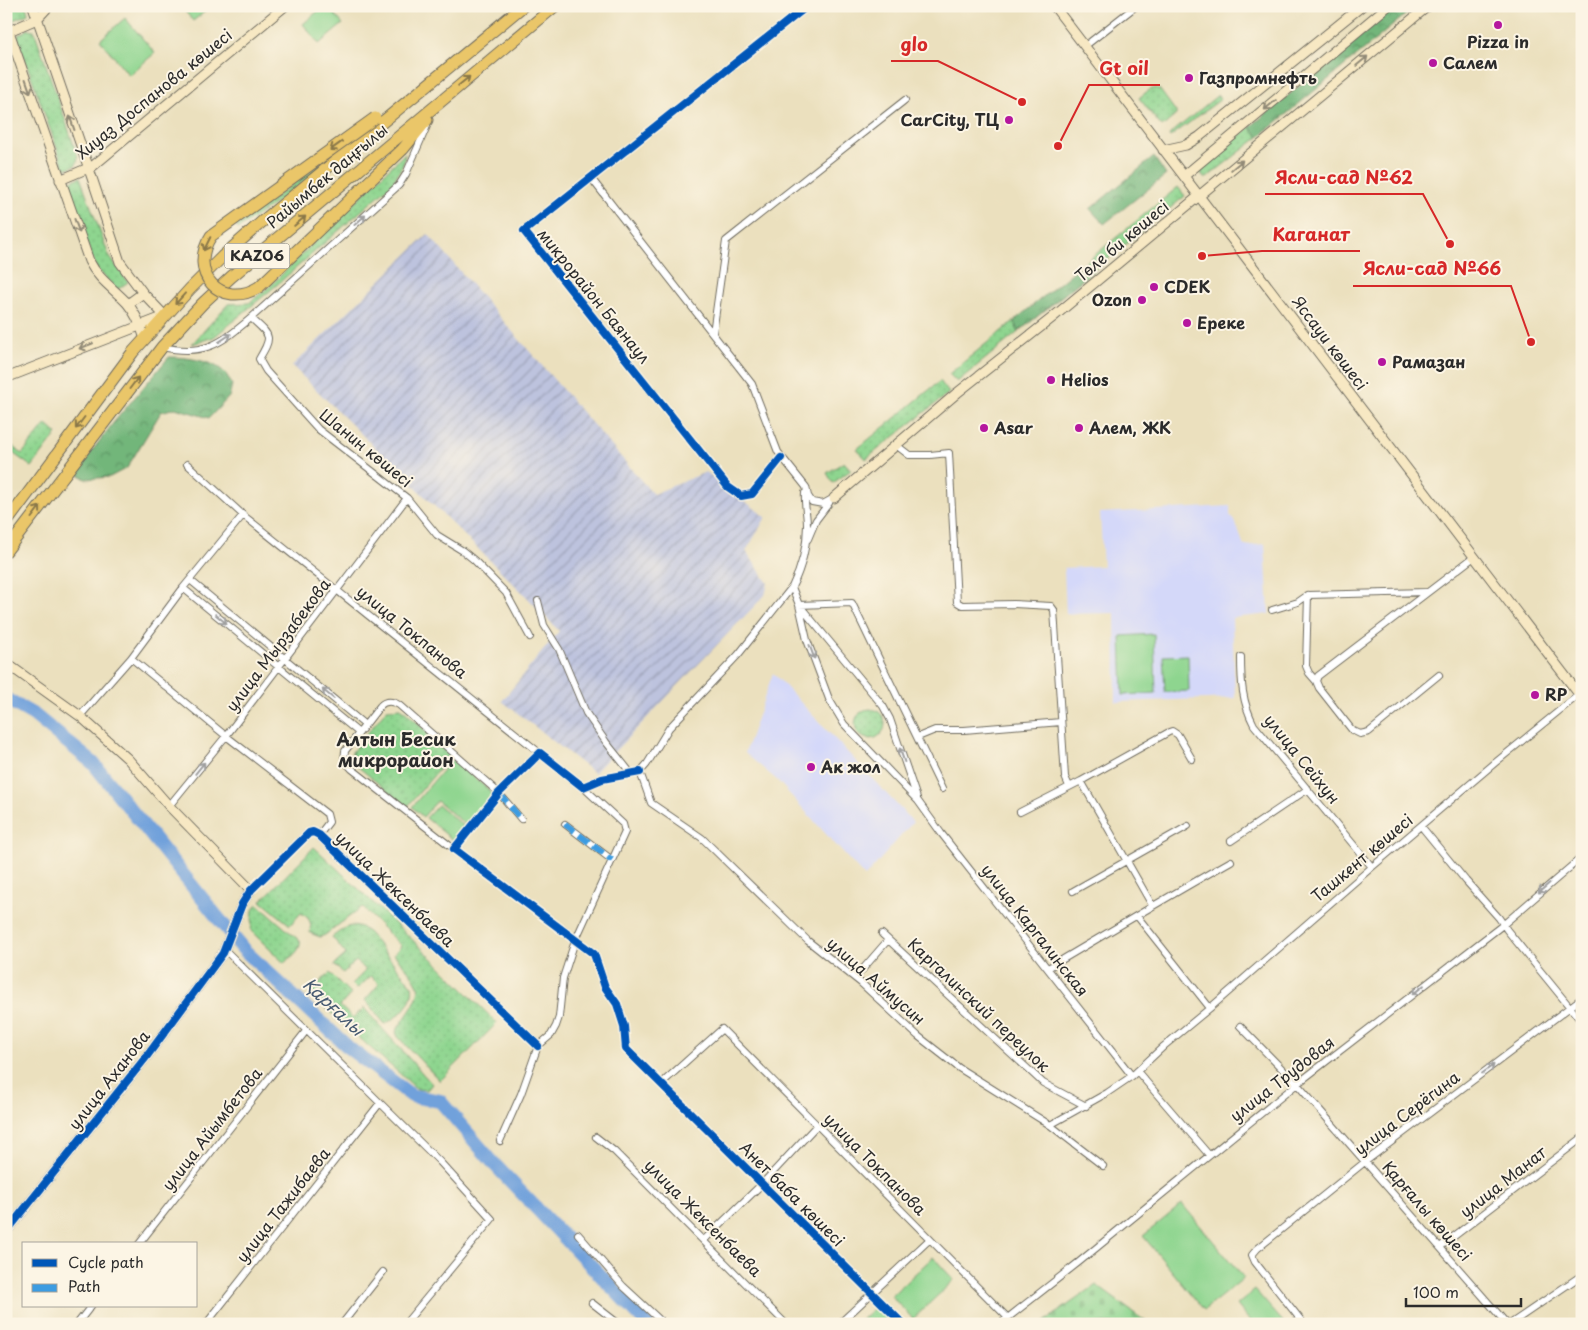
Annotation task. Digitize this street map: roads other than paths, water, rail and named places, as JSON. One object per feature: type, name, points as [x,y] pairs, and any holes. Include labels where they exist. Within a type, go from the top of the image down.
[{"type":"highway","name":"Райымбек даңғылы","points":[[6,523],[144,339],[222,258],[257,226],[435,81],[523,6]]},
{"type":"highway","name":"Райымбек даңғылы","points":[[6,551],[162,347],[203,303],[231,277],[555,6]]},
{"type":"highway","points":[[435,81],[375,118],[217,230],[211,236],[204,250],[204,269],[210,282],[218,290],[232,295],[242,294],[259,287],[403,149],[446,96]]},
{"type":"street","points":[[6,378],[165,316],[143,293],[120,262],[33,6]]},
{"type":"street","points":[[49,6],[37,20],[7,27],[60,180],[95,272],[128,304],[140,325],[144,339]]},
{"type":"street","name":"Хиуаз Доспанова көшесі","points":[[60,180],[89,169],[285,6]]},
{"type":"street","name":"микрорайон Баянаул","points":[[781,458],[752,494],[741,496],[728,487],[524,231],[807,6]]},
{"type":"street","name":"Яссауи көшесі","points":[[1054,6],[1474,558],[1581,695]]},
{"type":"street","points":[[1084,46],[1136,6]]},
{"type":"street","points":[[1163,150],[1186,144],[1199,137],[1362,6]]},
{"type":"street","points":[[1184,176],[1388,6]]},
{"type":"street","name":"Төле би көшесі","points":[[834,498],[958,393],[1200,197],[1428,6]]},
{"type":"street","points":[[712,333],[726,241],[905,100]]},
{"type":"street","points":[[162,347],[193,350],[213,346],[251,318],[399,185],[406,174],[432,113]]},
{"type":"street","points":[[592,178],[752,384],[781,458],[806,488],[812,502],[823,504],[834,498]]},
{"type":"street","points":[[128,304],[143,293]]},
{"type":"street","name":"Шанин көшесі","points":[[251,318],[266,332],[269,338],[268,344],[259,359],[266,371],[318,429],[407,498],[437,535],[474,560],[506,593],[530,637]]},
{"type":"street","points":[[896,445],[910,455],[930,456],[949,453],[957,602],[962,605],[1014,604],[1050,606],[1054,610],[1065,777],[1069,786]]},
{"type":"street","name":"улица Токпанова","points":[[187,464],[243,515],[338,590],[538,755],[583,787],[623,824],[625,832],[612,860]]},
{"type":"street","points":[[804,550],[807,526],[804,495],[806,488]]},
{"type":"street","name":"улица Мырзабекова","points":[[169,806],[226,736],[407,498]]},
{"type":"street","points":[[583,787],[602,779],[630,772],[640,772],[647,764],[669,728],[738,655],[792,587],[816,520],[834,498]]},
{"type":"street","points":[[80,716],[131,658],[183,588],[243,515]]},
{"type":"street","points":[[1316,681],[1318,676],[1474,558]]},
{"type":"street","points":[[190,580],[365,725]]},
{"type":"street","points":[[792,587],[799,606],[807,640],[829,699],[844,724],[918,801]]},
{"type":"street","points":[[183,588],[359,733]]},
{"type":"street","points":[[1272,610],[1298,602],[1308,595],[1429,592]]},
{"type":"street","points":[[1308,595],[1306,666],[1319,688],[1352,730],[1360,734],[1369,732],[1440,675]]},
{"type":"street","points":[[538,601],[544,625],[559,649],[586,713],[630,772]]},
{"type":"street","points":[[799,606],[852,602],[942,789]]},
{"type":"street","points":[[799,606],[882,706],[890,719],[918,801]]},
{"type":"street","name":"улица Сейхун","points":[[1240,656],[1242,693],[1249,715],[1262,735],[1372,867]]},
{"type":"street","name":"улица Жексенбаева","points":[[131,658],[226,736],[326,814],[329,822],[319,835]]},
{"type":"street","points":[[6,663],[80,716],[128,759],[169,806],[251,890]]},
{"type":"street","name":"Ташкент көшесі","points":[[1050,1125],[1086,1106],[1135,1073],[1372,867],[1496,762],[1581,695]]},
{"type":"street","name":"Анет баба көшесі","points":[[500,793],[397,704],[388,702],[382,704],[344,754],[346,762],[594,954],[605,987],[617,1004],[624,1026],[626,1049],[903,1324]]},
{"type":"street","points":[[918,737],[935,730],[964,730],[1062,722]]},
{"type":"street","points":[[1020,812],[1172,731],[1178,735],[1192,760]]},
{"type":"street","points":[[456,846],[500,793],[538,755]]},
{"type":"street","name":"улица Аймусин","points":[[640,772],[651,803],[702,838],[808,942],[855,978],[918,1036],[959,1068],[1050,1125],[1103,1166]]},
{"type":"street","points":[[1081,781],[1152,906]]},
{"type":"street","points":[[1231,841],[1308,789]]},
{"type":"street","points":[[500,793],[522,819]]},
{"type":"street","name":"улица Каргалинская","points":[[918,801],[941,833],[1048,968],[1135,1073],[1209,1155]]},
{"type":"street","points":[[500,1141],[521,1094],[538,1046],[551,1035],[559,1017],[563,978],[575,941],[612,860],[565,824]]},
{"type":"street","points":[[1073,892],[1188,826]]},
{"type":"street","points":[[1421,826],[1504,924],[1582,1022]]},
{"type":"street","name":"улица Жексенбаева","points":[[226,946],[242,904],[251,890],[306,834],[313,832],[319,835],[538,1046]]},
{"type":"street","name":"улица Трудовая","points":[[1000,1324],[1297,1084],[1504,924],[1582,857]]},
{"type":"street","points":[[1048,968],[1231,861]]},
{"type":"street","points":[[1137,916],[1210,1008]]},
{"type":"street","name":"Каргалинский переулок","points":[[882,934],[1042,1083],[1086,1106]]},
{"type":"street","points":[[855,978],[888,940]]},
{"type":"street","points":[[226,946],[306,1031],[440,1162],[492,1219],[405,1324]]},
{"type":"street","name":"улица Аханова","points":[[6,1232],[147,1056],[226,946]]},
{"type":"street","name":"улица Серёгина","points":[[1304,1324],[1256,1262],[1252,1255],[1257,1249],[1366,1161],[1582,998]]},
{"type":"street","points":[[1240,1026],[1297,1084],[1366,1161]]},
{"type":"street","name":"улица Токпанова","points":[[661,1084],[722,1029],[1008,1318]]},
{"type":"street","name":"улица Айымбетова","points":[[141,1242],[306,1031]]},
{"type":"street","name":"улица Тажибаева","points":[[206,1324],[380,1103]]},
{"type":"street","points":[[704,1240],[762,1184],[817,1125]]},
{"type":"street","name":"улица Жексенбаева","points":[[596,1137],[614,1151],[786,1324]]},
{"type":"street","name":"улица Манат","points":[[1440,1247],[1582,1138]]},
{"type":"street","name":"Қарғалы көшесі","points":[[1366,1161],[1509,1324]]},
{"type":"street","points":[[578,1234],[623,1286],[664,1324]]},
{"type":"street","points":[[839,1324],[930,1239]]},
{"type":"street","points":[[342,1324],[383,1272]]},
{"type":"street","points":[[1509,1324],[1582,1275]]},
{"type":"street","points":[[592,1303],[619,1324]]},
{"type":"street","points":[[77,1324],[89,1308]]},
{"type":"waterway","name":"Қарғалы","points":[[6,699],[34,715],[93,763],[243,949],[350,1049],[412,1096],[440,1101],[496,1166],[647,1324]]},
{"type":"place","name":"Pizza in","points":[[1498,25]]},
{"type":"place","name":"Салем","points":[[1433,63]]},
{"type":"place","name":"Газпромнефть","points":[[1189,78]]},
{"type":"place","name":"glo","points":[[1022,102]]},
{"type":"place","name":"CarCity, ТЦ","points":[[1009,120]]},
{"type":"place","name":"Gt oil","points":[[1058,146]]},
{"type":"place","name":"Ясли-сад №62","points":[[1450,244]]},
{"type":"place","name":"Каганат","points":[[1202,256]]},
{"type":"place","name":"CDEK","points":[[1154,287]]},
{"type":"place","name":"Ozon","points":[[1142,300]]},
{"type":"place","name":"Ереке","points":[[1187,323]]},
{"type":"place","name":"Ясли-сад №66","points":[[1531,342]]},
{"type":"place","name":"Рамазан","points":[[1382,362]]},
{"type":"place","name":"Helios","points":[[1051,380]]},
{"type":"place","name":"Asar","points":[[984,428]]},
{"type":"place","name":"Алем, ЖК","points":[[1079,428]]},
{"type":"place","name":"RP","points":[[1535,695]]},
{"type":"place","name":"Ак жол","points":[[811,767]]},
{"type":"district","name":"Алтын Бесик микрорайон","points":[[396,750]]}]
